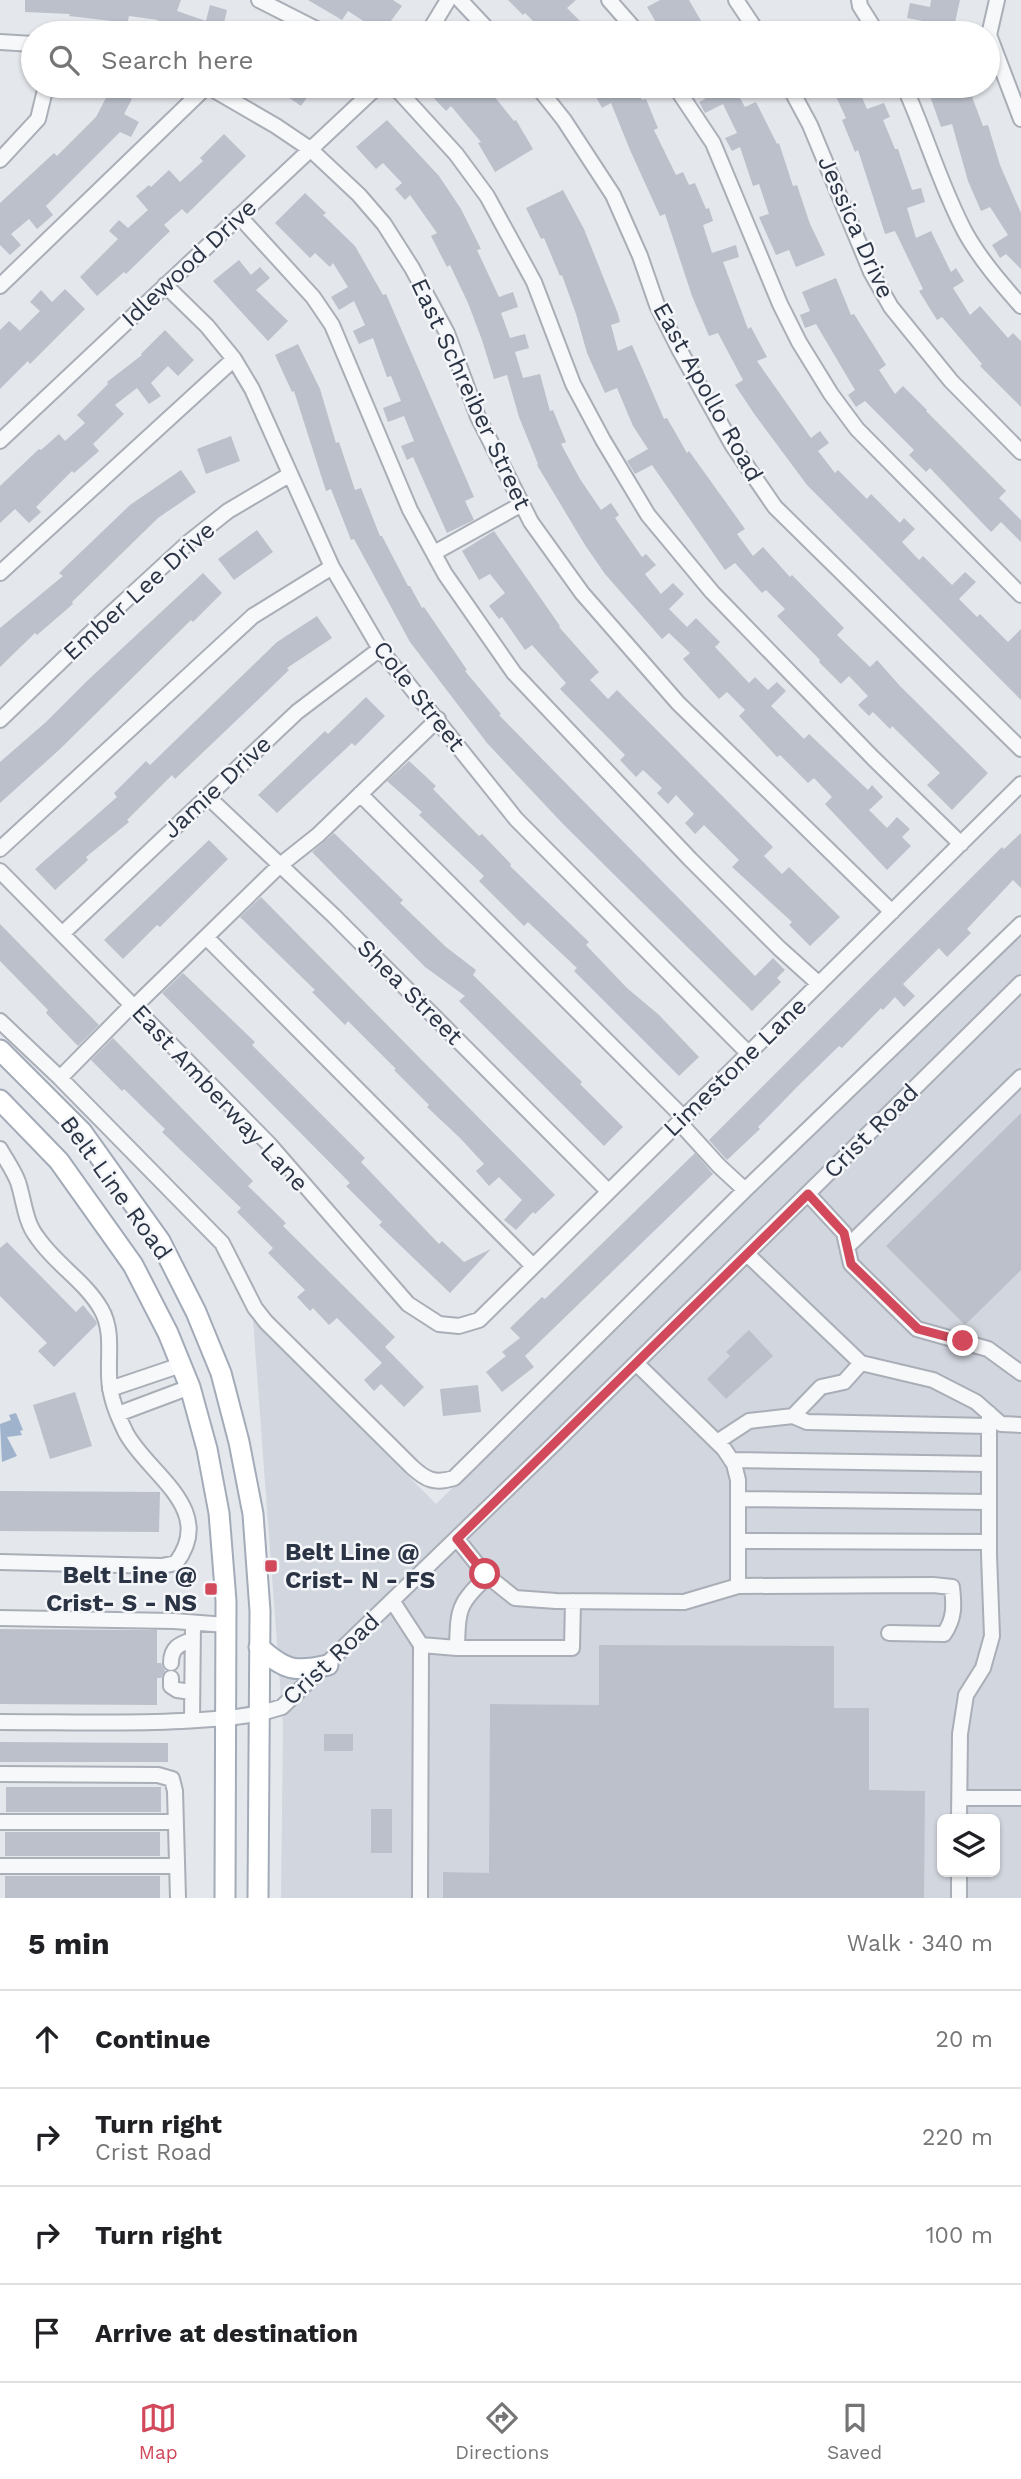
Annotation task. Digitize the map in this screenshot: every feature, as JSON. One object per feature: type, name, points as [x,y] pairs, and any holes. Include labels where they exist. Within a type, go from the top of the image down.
[{"type":"main road","name":"Belt Line Road","points":[[0,1050],[82,1132],[159,1241],[196,1312],[221,1373],[239,1441],[253,1514],[260,1611],[258,1898]]},
{"type":"main road","name":"Belt Line Road","points":[[0,1101],[59,1161],[133,1265],[168,1333],[190,1387],[207,1449],[219,1513],[226,1601],[225,1898]]},
{"type":"main road","points":[[259,1647],[276,1662],[292,1670],[328,1665]]},
{"type":"street","points":[[259,0],[300,21]]},
{"type":"street","points":[[435,21],[448,0]]},
{"type":"street","points":[[460,0],[480,21]]},
{"type":"street","points":[[609,0],[627,21]]},
{"type":"street","points":[[736,0],[750,21]]},
{"type":"street","points":[[859,0],[869,21]]},
{"type":"street","points":[[992,21],[997,0]]},
{"type":"street","points":[[0,42],[21,43]]},
{"type":"street","points":[[1000,58],[1016,91],[1021,119]]},
{"type":"street","points":[[0,160],[38,119],[43,98]]},
{"type":"street","points":[[0,286],[195,98]]},
{"type":"street","name":"East Schreiber Street","points":[[228,98],[310,149],[359,195],[384,224],[412,268],[447,333],[478,417],[531,522],[582,593],[678,703],[892,912]]},
{"type":"street","name":"Idlewood Drive","points":[[0,441],[365,98]]},
{"type":"street","points":[[405,98],[456,154],[487,196],[534,282],[573,384],[648,514],[712,592],[873,758],[961,844]]},
{"type":"street","name":"East Apollo Road","points":[[547,98],[613,195],[640,256],[657,305],[679,349],[733,446],[775,507],[1021,749]]},
{"type":"street","points":[[683,98],[713,143],[780,304],[799,342],[831,394],[866,439],[1021,595]]},
{"type":"street","name":"Jessica Drive","points":[[795,98],[810,125],[871,272],[891,307],[951,381],[1021,452]]},
{"type":"street","points":[[909,98],[946,192],[966,233],[990,271],[1021,306]]},
{"type":"street","points":[[239,216],[306,288],[332,325],[405,499],[445,574],[506,663],[536,699],[690,859],[819,984]]},
{"type":"street","name":"Cole Street","points":[[165,285],[207,326],[234,359],[252,389],[332,567],[380,649],[516,819],[749,1054]]},
{"type":"street","points":[[0,573],[234,359]]},
{"type":"street","name":"Ember Lee Drive","points":[[0,720],[189,542],[228,511],[289,475]]},
{"type":"street","points":[[434,553],[522,504]]},
{"type":"street","points":[[0,849],[253,616],[332,567]]},
{"type":"street","name":"Jamie Drive","points":[[62,934],[297,712],[380,649]]},
{"type":"street","points":[[60,1078],[279,866],[318,835],[438,719]]},
{"type":"street","name":"Limestone Lane","points":[[439,1324],[460,1326],[479,1320],[1021,784]]},
{"type":"street","points":[[360,794],[681,1120],[746,1190]]},
{"type":"street","name":"Shea Street","points":[[208,797],[334,916],[608,1191]]},
{"type":"street","name":"East Amberway Lane","points":[[0,872],[269,1144],[408,1304],[439,1324]]},
{"type":"street","points":[[0,1021],[60,1078],[222,1243],[255,1308],[266,1322],[412,1468],[424,1478],[439,1483],[453,1478],[1021,924]]},
{"type":"street","points":[[206,937],[532,1265]]},
{"type":"street","name":"Crist Road","points":[[0,1722],[146,1723],[225,1719],[259,1714],[282,1707],[393,1602],[1021,983]]},
{"type":"street","points":[[848,1247],[1021,1077]]},
{"type":"street","points":[[0,1149],[17,1179],[27,1216],[36,1236],[61,1265],[86,1287],[102,1311],[110,1347],[110,1389],[118,1414],[135,1447],[181,1500],[188,1528],[187,1548],[176,1563],[150,1566],[0,1562]]},
{"type":"street","points":[[808,1194],[844,1233],[851,1264],[918,1329],[988,1349],[1021,1373]]},
{"type":"street","points":[[747,1254],[861,1363],[933,1380],[976,1402],[989,1419],[992,1636],[983,1668],[966,1695],[960,1734],[959,1814]]},
{"type":"street","points":[[636,1363],[717,1441],[731,1460],[738,1480],[738,1587]]},
{"type":"street","points":[[793,1416],[821,1387],[844,1382],[861,1363]]},
{"type":"street","points":[[110,1389],[181,1365]]},
{"type":"street","points":[[118,1414],[190,1387]]},
{"type":"street","points":[[717,1441],[749,1421],[793,1416],[807,1422],[989,1419],[1001,1424],[1021,1425]]},
{"type":"street","points":[[731,1460],[989,1464]]},
{"type":"street","points":[[738,1499],[989,1502]]},
{"type":"street","points":[[457,1539],[488,1576],[515,1598],[684,1602],[738,1587],[951,1587],[954,1606],[952,1622],[944,1634],[889,1633]]},
{"type":"street","points":[[738,1541],[989,1542]]},
{"type":"street","points":[[457,1648],[458,1615],[463,1602],[488,1576]]},
{"type":"street","points":[[421,1645],[457,1648],[572,1648],[573,1601]]},
{"type":"street","points":[[393,1602],[421,1645],[420,1898]]},
{"type":"street","points":[[0,1618],[226,1625]]},
{"type":"street","points":[[192,1720],[193,1623]]},
{"type":"street","points":[[171,1663],[171,1654],[179,1644],[192,1640]]},
{"type":"street","points":[[171,1678],[172,1686],[177,1690],[192,1692]]},
{"type":"street","points":[[0,1774],[158,1775],[172,1779],[175,1791],[178,1898]]},
{"type":"street","points":[[960,1798],[1021,1798]]},
{"type":"street","points":[[0,1822],[176,1822]]},
{"type":"street","points":[[0,1866],[177,1866]]},
{"type":"street","points":[[959,1877],[959,1898]]},
{"type":"shaded area","points":[[1021,929],[1021,1898],[281,1898],[283,1725],[253,1320],[436,1504]]},
{"type":"water","points":[[16,1413],[23,1430],[20,1431],[22,1435],[7,1437],[17,1456],[2,1462],[0,1424],[11,1420],[9,1415]]},
{"type":"building","points":[[25,0],[181,0],[177,11],[206,21],[158,21],[129,16],[128,21],[112,21],[69,16],[70,14],[25,12]]},
{"type":"building","points":[[308,0],[393,0],[402,6],[391,21],[363,21],[348,11],[342,20]]},
{"type":"building","points":[[508,0],[576,0],[567,8],[580,21],[533,21],[525,13],[523,15]]},
{"type":"building","points":[[660,0],[689,0],[701,21],[655,21],[647,7]]},
{"type":"building","points":[[931,0],[960,0],[955,21],[907,18],[910,3],[930,7]]},
{"type":"building","points":[[210,5],[227,10],[224,21],[206,21]]},
{"type":"building","points":[[106,98],[130,98],[132,99],[124,114],[139,122],[131,137],[120,132],[46,206],[53,215],[37,229],[29,219],[11,234],[21,245],[10,255],[0,245],[0,203],[54,153],[57,156],[96,117]]},
{"type":"building","points":[[289,98],[307,98],[301,106]]},
{"type":"building","points":[[434,98],[496,98],[514,121],[516,120],[533,149],[495,172],[478,143],[481,142],[451,106],[446,111]]},
{"type":"building","points":[[597,98],[646,99],[658,128],[654,130],[676,175],[683,172],[689,185],[695,183],[706,209],[709,208],[713,221],[703,225],[712,253],[736,245],[739,257],[723,262],[748,329],[751,327],[767,357],[757,361],[811,438],[820,431],[829,443],[818,451],[835,473],[838,470],[867,499],[871,494],[900,523],[904,518],[915,529],[902,542],[919,560],[923,556],[952,585],[965,572],[976,582],[959,599],[977,617],[980,614],[1008,642],[1021,629],[1021,700],[807,485],[755,415],[735,385],[743,380],[718,333],[709,336],[692,296],[665,214],[660,216],[611,103],[602,108]]},
{"type":"building","points":[[740,98],[745,107],[756,102],[777,144],[779,143],[793,186],[797,185],[810,224],[825,255],[796,267],[789,250],[776,255],[759,217],[769,214],[759,184],[753,186],[740,147],[732,151],[725,138],[737,133],[723,104],[705,113],[699,102],[705,99]]},
{"type":"building","points":[[837,98],[862,98],[867,109],[884,103],[890,117],[883,120],[895,149],[898,149],[912,190],[921,188],[925,202],[907,208],[916,238],[931,231],[951,272],[956,268],[964,281],[953,288],[970,315],[980,306],[1008,338],[1013,333],[1021,341],[1021,407],[980,366],[982,364],[942,317],[937,320],[919,291],[923,289],[895,231],[885,234],[858,150],[855,152],[842,120],[846,118]]},
{"type":"building","points":[[931,98],[972,98],[983,126],[988,125],[1000,165],[1021,213],[1021,269],[1006,254],[1000,258],[992,245],[1008,235],[990,207],[981,211],[968,181],[952,124],[941,127]]},
{"type":"building","points":[[387,120],[439,176],[461,209],[481,249],[477,250],[499,297],[513,292],[518,307],[501,313],[510,338],[525,334],[529,348],[515,352],[523,378],[540,374],[550,411],[553,410],[566,442],[561,444],[601,510],[611,503],[619,515],[615,518],[642,557],[646,554],[656,565],[645,574],[661,594],[673,583],[684,594],[669,609],[687,627],[696,618],[720,642],[715,647],[749,683],[755,677],[768,690],[777,682],[786,691],[771,706],[804,739],[809,734],[868,790],[872,785],[883,797],[869,810],[887,828],[897,817],[910,829],[902,837],[911,846],[887,870],[825,804],[832,797],[814,778],[808,783],[780,755],[777,757],[739,716],[745,710],[727,692],[719,699],[683,659],[690,653],[669,633],[662,639],[605,574],[585,545],[537,465],[507,375],[494,379],[468,303],[450,265],[447,267],[431,236],[437,233],[410,195],[405,200],[395,189],[402,183],[383,163],[376,169],[356,147]]},
{"type":"building","points":[[224,134],[246,156],[187,214],[182,209],[164,225],[170,231],[126,274],[124,272],[97,296],[80,277],[118,239],[109,231],[119,220],[128,228],[148,210],[136,196],[149,185],[151,187],[169,170],[180,182],[203,161],[200,158]]},
{"type":"building","points":[[563,190],[584,229],[618,314],[620,322],[611,325],[618,351],[632,345],[664,419],[667,418],[687,453],[689,451],[745,529],[737,534],[753,556],[763,547],[790,577],[792,575],[844,628],[837,635],[870,667],[877,660],[988,773],[952,810],[927,785],[940,773],[892,726],[890,729],[873,712],[869,716],[858,705],[868,696],[849,676],[841,684],[819,662],[777,616],[785,609],[766,590],[762,593],[735,563],[725,570],[652,465],[635,474],[627,461],[648,449],[633,426],[617,388],[605,393],[587,353],[562,275],[560,276],[544,238],[541,239],[526,208]]},
{"type":"building","points":[[305,193],[355,246],[383,295],[386,294],[474,497],[465,501],[474,520],[447,533],[413,457],[407,460],[401,446],[414,441],[404,416],[388,422],[383,408],[401,401],[391,376],[387,377],[373,338],[359,344],[353,331],[365,325],[354,301],[339,310],[331,297],[348,287],[333,263],[330,267],[315,253],[310,258],[275,223]]},
{"type":"building","points":[[239,260],[251,275],[260,267],[270,278],[256,290],[288,321],[268,341],[213,281]]},
{"type":"building","points":[[836,278],[851,315],[854,314],[886,365],[879,370],[895,394],[903,386],[1006,491],[999,498],[1021,520],[1021,542],[1001,522],[991,532],[930,468],[926,472],[909,455],[914,450],[865,401],[856,407],[848,395],[855,390],[816,324],[805,328],[800,315],[810,311],[802,292]]},
{"type":"building","points":[[65,289],[85,309],[30,364],[28,361],[0,389],[0,330],[9,321],[20,331],[40,311],[30,302],[41,290],[52,302]]},
{"type":"building","points":[[165,330],[194,360],[178,376],[168,366],[151,383],[161,396],[149,404],[137,388],[115,405],[124,414],[93,444],[99,451],[74,473],[72,471],[36,507],[41,512],[29,523],[15,509],[0,523],[0,486],[59,434],[65,441],[85,423],[77,415],[107,382],[142,355]]},
{"type":"building","points":[[298,344],[320,389],[336,443],[339,442],[355,490],[361,488],[380,536],[422,608],[424,607],[467,670],[465,671],[501,714],[499,715],[755,976],[773,958],[785,970],[777,978],[781,982],[752,1011],[563,824],[487,743],[410,642],[354,539],[351,540],[331,489],[326,491],[294,391],[292,392],[275,355]]},
{"type":"building","points":[[231,436],[240,461],[206,474],[197,449]]},
{"type":"building","points":[[181,470],[196,492],[158,518],[72,602],[73,604],[37,635],[35,633],[0,667],[0,628],[63,576],[59,573],[130,505]]},
{"type":"building","points":[[257,530],[273,552],[234,580],[218,559]]},
{"type":"building","points":[[494,531],[559,627],[599,672],[590,680],[608,699],[617,690],[773,847],[764,856],[782,874],[789,867],[840,917],[810,946],[789,925],[792,922],[732,867],[739,860],[704,825],[695,834],[685,823],[694,814],[676,795],[668,804],[657,793],[662,788],[643,770],[636,777],[620,760],[625,755],[560,689],[566,683],[532,645],[525,650],[502,617],[499,619],[489,606],[505,593],[490,574],[479,580],[462,551]]},
{"type":"building","points":[[203,573],[222,593],[0,803],[0,762]]},
{"type":"building","points":[[317,616],[332,638],[287,668],[289,670],[260,698],[175,779],[172,775],[127,820],[129,822],[86,857],[88,860],[55,890],[35,869],[117,797],[114,793],[146,761],[150,765],[277,642]]},
{"type":"building","points":[[366,697],[385,716],[355,746],[352,743],[277,813],[258,795],[325,731],[328,734]]},
{"type":"building","points":[[409,761],[436,786],[433,789],[479,836],[482,834],[510,866],[589,942],[586,945],[627,988],[659,1015],[699,1057],[679,1076],[574,971],[577,968],[528,922],[524,926],[479,881],[484,876],[419,815],[422,812],[387,781]]},
{"type":"building","points":[[334,833],[403,900],[400,903],[446,947],[476,970],[473,975],[582,1082],[580,1084],[623,1127],[604,1146],[459,1001],[465,996],[425,967],[312,852]]},
{"type":"building","points":[[1021,833],[1021,888],[1013,880],[967,929],[971,933],[947,957],[939,948],[903,984],[915,996],[904,1007],[895,997],[883,1010],[881,1008],[842,1048],[839,1046],[797,1087],[758,1127],[760,1129],[727,1160],[709,1140],[1002,847],[1004,849]]},
{"type":"building","points":[[209,840],[228,859],[160,927],[157,925],[123,959],[104,940]]},
{"type":"building","points":[[261,897],[555,1195],[516,1230],[504,1220],[522,1200],[499,1177],[489,1186],[476,1171],[484,1164],[460,1138],[427,1107],[429,1105],[394,1070],[396,1069],[348,1021],[345,1025],[312,992],[315,990],[240,917]]},
{"type":"building","points":[[0,924],[99,1025],[78,1046],[46,1013],[48,1010],[0,961]]},
{"type":"building","points":[[183,973],[255,1042],[252,1045],[365,1158],[361,1162],[439,1244],[442,1241],[464,1262],[491,1249],[450,1293],[379,1225],[382,1222],[346,1186],[350,1183],[162,993]]},
{"type":"building","points":[[113,1038],[253,1181],[248,1186],[286,1223],[283,1226],[395,1337],[385,1347],[424,1387],[404,1407],[381,1384],[374,1391],[364,1380],[382,1363],[337,1318],[329,1325],[313,1308],[310,1311],[297,1297],[305,1290],[268,1253],[273,1248],[237,1212],[241,1208],[162,1132],[165,1129],[91,1060]]},
{"type":"building","points":[[1021,1113],[1021,1270],[965,1325],[886,1246]]},
{"type":"building","points":[[695,1153],[713,1174],[525,1356],[534,1367],[502,1392],[486,1372],[506,1356],[502,1352],[520,1338],[510,1328],[542,1297],[545,1299]]},
{"type":"building","points":[[7,1242],[76,1312],[83,1305],[96,1321],[97,1324],[54,1367],[38,1351],[47,1343],[0,1296],[0,1248]]},
{"type":"building","points":[[749,1330],[773,1356],[726,1399],[707,1379],[730,1356],[726,1352]]},
{"type":"building","points":[[478,1385],[481,1412],[443,1416],[440,1389]]},
{"type":"building","points":[[75,1392],[92,1446],[50,1459],[33,1405]]},
{"type":"building","points":[[0,1491],[160,1492],[159,1532],[0,1531]]},
{"type":"building","points":[[0,1629],[157,1630],[157,1663],[161,1663],[165,1671],[161,1678],[157,1678],[157,1705],[0,1704]]},
{"type":"building","points":[[599,1645],[834,1646],[834,1708],[869,1708],[869,1790],[925,1791],[924,1898],[443,1898],[443,1872],[489,1873],[490,1704],[599,1705]]},
{"type":"building","points":[[324,1734],[353,1734],[353,1751],[324,1751]]},
{"type":"building","points":[[0,1742],[168,1743],[168,1762],[0,1762]]},
{"type":"building","points":[[6,1787],[161,1787],[161,1812],[6,1812]]},
{"type":"building","points":[[371,1809],[392,1809],[392,1853],[371,1853]]},
{"type":"building","points":[[5,1832],[160,1832],[160,1856],[5,1856]]},
{"type":"building","points":[[5,1876],[160,1876],[160,1898],[5,1898]]},
{"type":"place","name":"Belt Line @ Crist- N - FS","points":[[271,1566]]},
{"type":"place","name":"Belt Line @ Crist- S - NS","points":[[211,1589]]},
{"type":"route","points":[[485,1574],[457,1539],[808,1194],[844,1233],[851,1264],[918,1329],[963,1341]]}]
